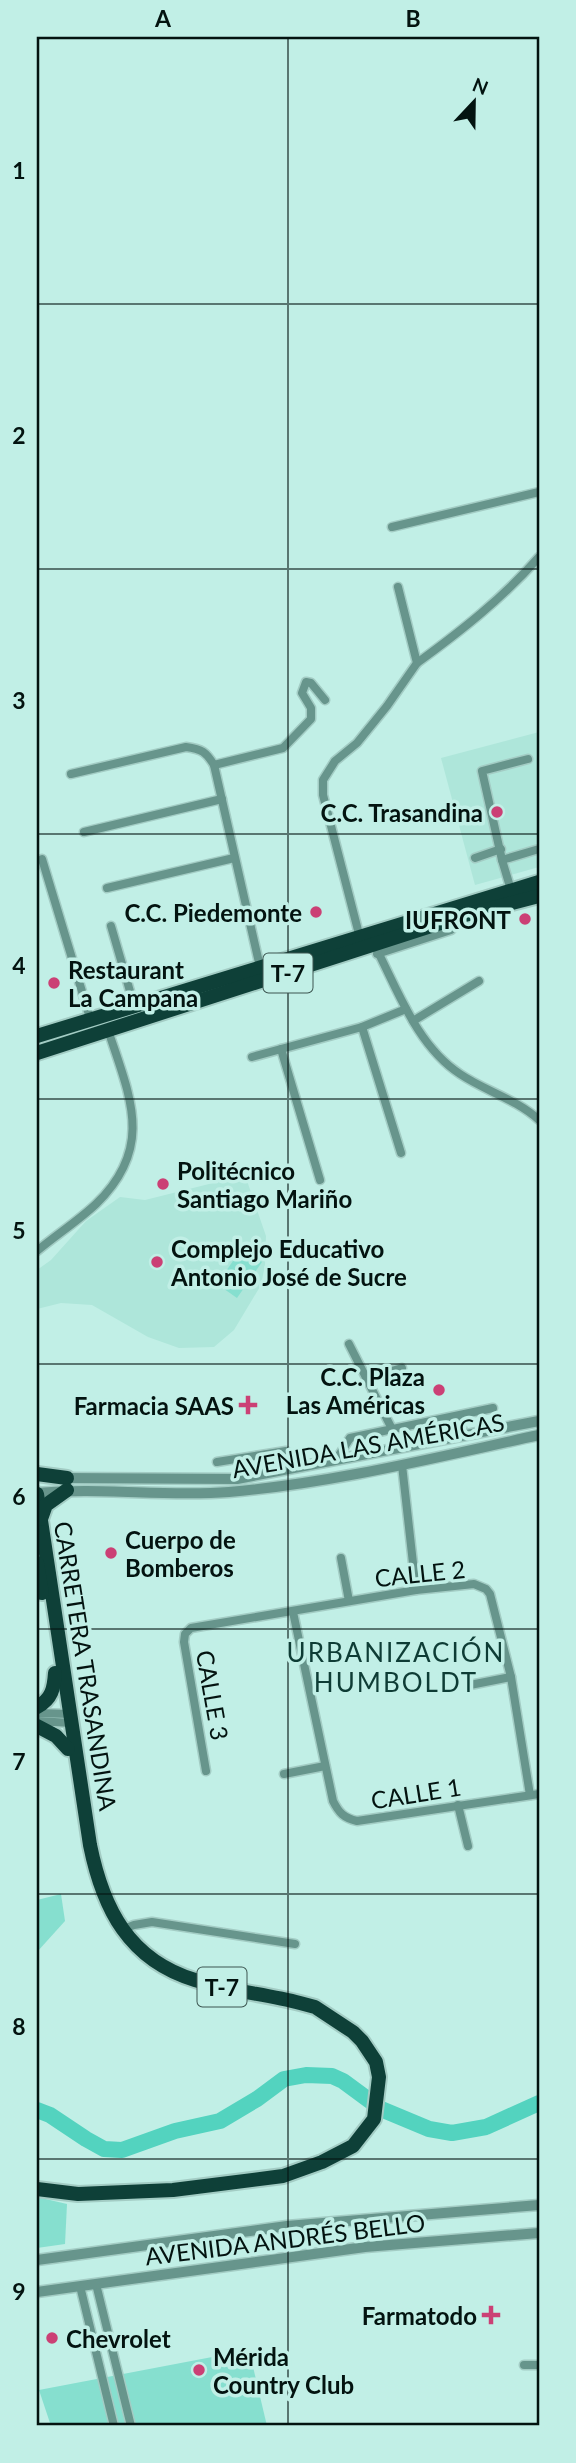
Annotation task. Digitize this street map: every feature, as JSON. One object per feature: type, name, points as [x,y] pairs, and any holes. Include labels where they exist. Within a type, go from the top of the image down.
[{"type":"highway","name":"T-7","points":[[37,1053],[539,882]]},
{"type":"highway","name":"T-7","points":[[37,1036],[260,967],[361,944],[539,895]]},
{"type":"highway","points":[[37,1474],[67,1484],[47,1505],[41,1520]]},
{"type":"highway","name":"CARRETERA TRASANDINA","points":[[37,1493],[67,1719],[90,1845],[95,1871],[108,1906],[121,1930],[150,1958],[181,1976],[315,2007],[334,2018],[362,2041],[376,2062],[379,2077],[374,2119],[353,2146],[322,2162],[283,2176],[173,2190],[78,2194],[37,2189]]},
{"type":"highway","name":"CARRETERA TRASANDINA","points":[[37,1563],[55,1673],[67,1719],[68,1749],[75,1792],[90,1845]]},
{"type":"highway","points":[[37,1707],[52,1693],[55,1673]]},
{"type":"highway","points":[[37,1726],[56,1736],[68,1749]]},
{"type":"street","points":[[392,527],[539,492]]},
{"type":"street","points":[[539,557],[467,626],[417,663],[387,706],[357,743],[335,761],[323,780],[323,795],[361,944],[379,954],[406,1009],[431,1048],[446,1064],[462,1076],[524,1107],[539,1120]]},
{"type":"street","points":[[398,587],[417,663]]},
{"type":"street","points":[[214,765],[283,748],[311,719],[312,708],[302,693],[306,682],[311,683],[325,700]]},
{"type":"street","points":[[71,774],[186,747],[199,748],[206,752],[214,765],[260,967]]},
{"type":"street","points":[[511,890],[482,771],[528,759]]},
{"type":"street","points":[[84,832],[222,799]]},
{"type":"street","points":[[475,858],[501,849]]},
{"type":"street","points":[[502,860],[539,849]]},
{"type":"street","points":[[107,888],[234,858]]},
{"type":"street","points":[[42,859],[90,1018]]},
{"type":"street","points":[[379,954],[451,930],[465,915]]},
{"type":"street","points":[[111,926],[134,1005]]},
{"type":"street","points":[[414,1021],[479,981]]},
{"type":"street","points":[[252,1057],[362,1027],[406,1009]]},
{"type":"street","points":[[362,1027],[401,1153]]},
{"type":"street","points":[[37,1251],[95,1205],[120,1173],[130,1151],[134,1117],[108,1030]]},
{"type":"street","points":[[281,1049],[320,1180]]},
{"type":"street","points":[[349,1344],[392,1429],[397,1449]]},
{"type":"street","points":[[368,1378],[402,1368]]},
{"type":"street","points":[[336,1460],[350,1438],[493,1409]]},
{"type":"street","points":[[457,1417],[465,1435]]},
{"type":"street","name":"AVENIDA LAS AMÉRICAS","points":[[37,1493],[67,1484],[237,1479],[539,1421]]},
{"type":"street","name":"AVENIDA LAS AMÉRICAS","points":[[67,1484],[227,1492],[402,1465],[539,1435]]},
{"type":"street","points":[[217,1462],[286,1451],[295,1466]]},
{"type":"street","points":[[402,1465],[416,1590]]},
{"type":"street","points":[[37,1479],[67,1484]]},
{"type":"street","points":[[341,1558],[349,1601]]},
{"type":"street","name":"CALLE 2","points":[[191,1628],[416,1590],[474,1584],[486,1589],[490,1594],[511,1677],[535,1794]]},
{"type":"street","name":"CALLE 1","points":[[293,1612],[332,1801],[346,1819],[357,1821],[535,1794]]},
{"type":"street","name":"CALLE 3","points":[[191,1628],[185,1634],[184,1642],[206,1770]]},
{"type":"street","points":[[470,1685],[511,1677]]},
{"type":"street","points":[[37,1713],[67,1719]]},
{"type":"street","points":[[37,1721],[67,1719]]},
{"type":"street","points":[[284,1774],[325,1766]]},
{"type":"street","points":[[458,1805],[468,1846]]},
{"type":"street","points":[[121,1930],[152,1922],[295,1944]]},
{"type":"street","name":"AVENIDA ANDRÉS BELLO","points":[[37,2260],[287,2226],[539,2205]]},
{"type":"street","name":"AVENIDA ANDRÉS BELLO","points":[[37,2292],[365,2247],[539,2233]]},
{"type":"street","points":[[96,2284],[131,2426]]},
{"type":"street","points":[[80,2286],[114,2426]]},
{"type":"street","points":[[95,2350],[111,2347]]},
{"type":"street","points":[[524,2365],[539,2365]]},
{"type":"shaded area","name":"C.C. Trasandina","points":[[539,732],[539,867],[475,885],[441,758]]},
{"type":"shaded area","name":"Complejo Educativo Antonio José de Sucre","points":[[245,1175],[266,1236],[265,1265],[261,1285],[234,1330],[214,1347],[179,1348],[148,1337],[92,1305],[61,1303],[37,1309],[37,1270],[51,1260],[86,1221],[120,1197],[145,1200]]},
{"type":"shaded area","points":[[242,1248],[262,1262],[237,1298],[217,1284]]},
{"type":"shaded area","points":[[61,1894],[65,1921],[37,1952],[37,1900]]},
{"type":"shaded area","points":[[37,2197],[67,2204],[65,2244],[37,2248]]},
{"type":"shaded area","name":"Mérida Country Club","points":[[249,2350],[267,2426],[51,2426],[39,2390]]},
{"type":"waterway","points":[[37,2110],[50,2115],[104,2149],[122,2150],[175,2131],[220,2121],[284,2079],[306,2075],[332,2076],[381,2109],[429,2129],[452,2133],[486,2127],[539,2103]]},
{"type":"place","name":"C.C. Trasandina","points":[[497,812]]},
{"type":"place","name":"C.C. Piedemonte","points":[[316,912]]},
{"type":"place","name":"IUFRONT","points":[[525,919]]},
{"type":"place","name":"Restaurant La Campana","points":[[54,983]]},
{"type":"place","name":"Politécnico Santiago Mariño","points":[[163,1184]]},
{"type":"place","name":"Complejo Educativo Antonio José de Sucre","points":[[157,1262]]},
{"type":"place","name":"C.C. Plaza Las Américas","points":[[439,1390]]},
{"type":"place","name":"Farmacia SAAS","points":[[248,1405]]},
{"type":"place","name":"Cuerpo de Bomberos","points":[[111,1553]]},
{"type":"place","name":"Farmatodo","points":[[491,2315]]},
{"type":"place","name":"Chevrolet","points":[[52,2338]]},
{"type":"place","name":"Mérida Country Club","points":[[199,2370]]},
{"type":"district","name":"URBANIZACIÓN HUMBOLDT","points":[[396,1667]]}]
